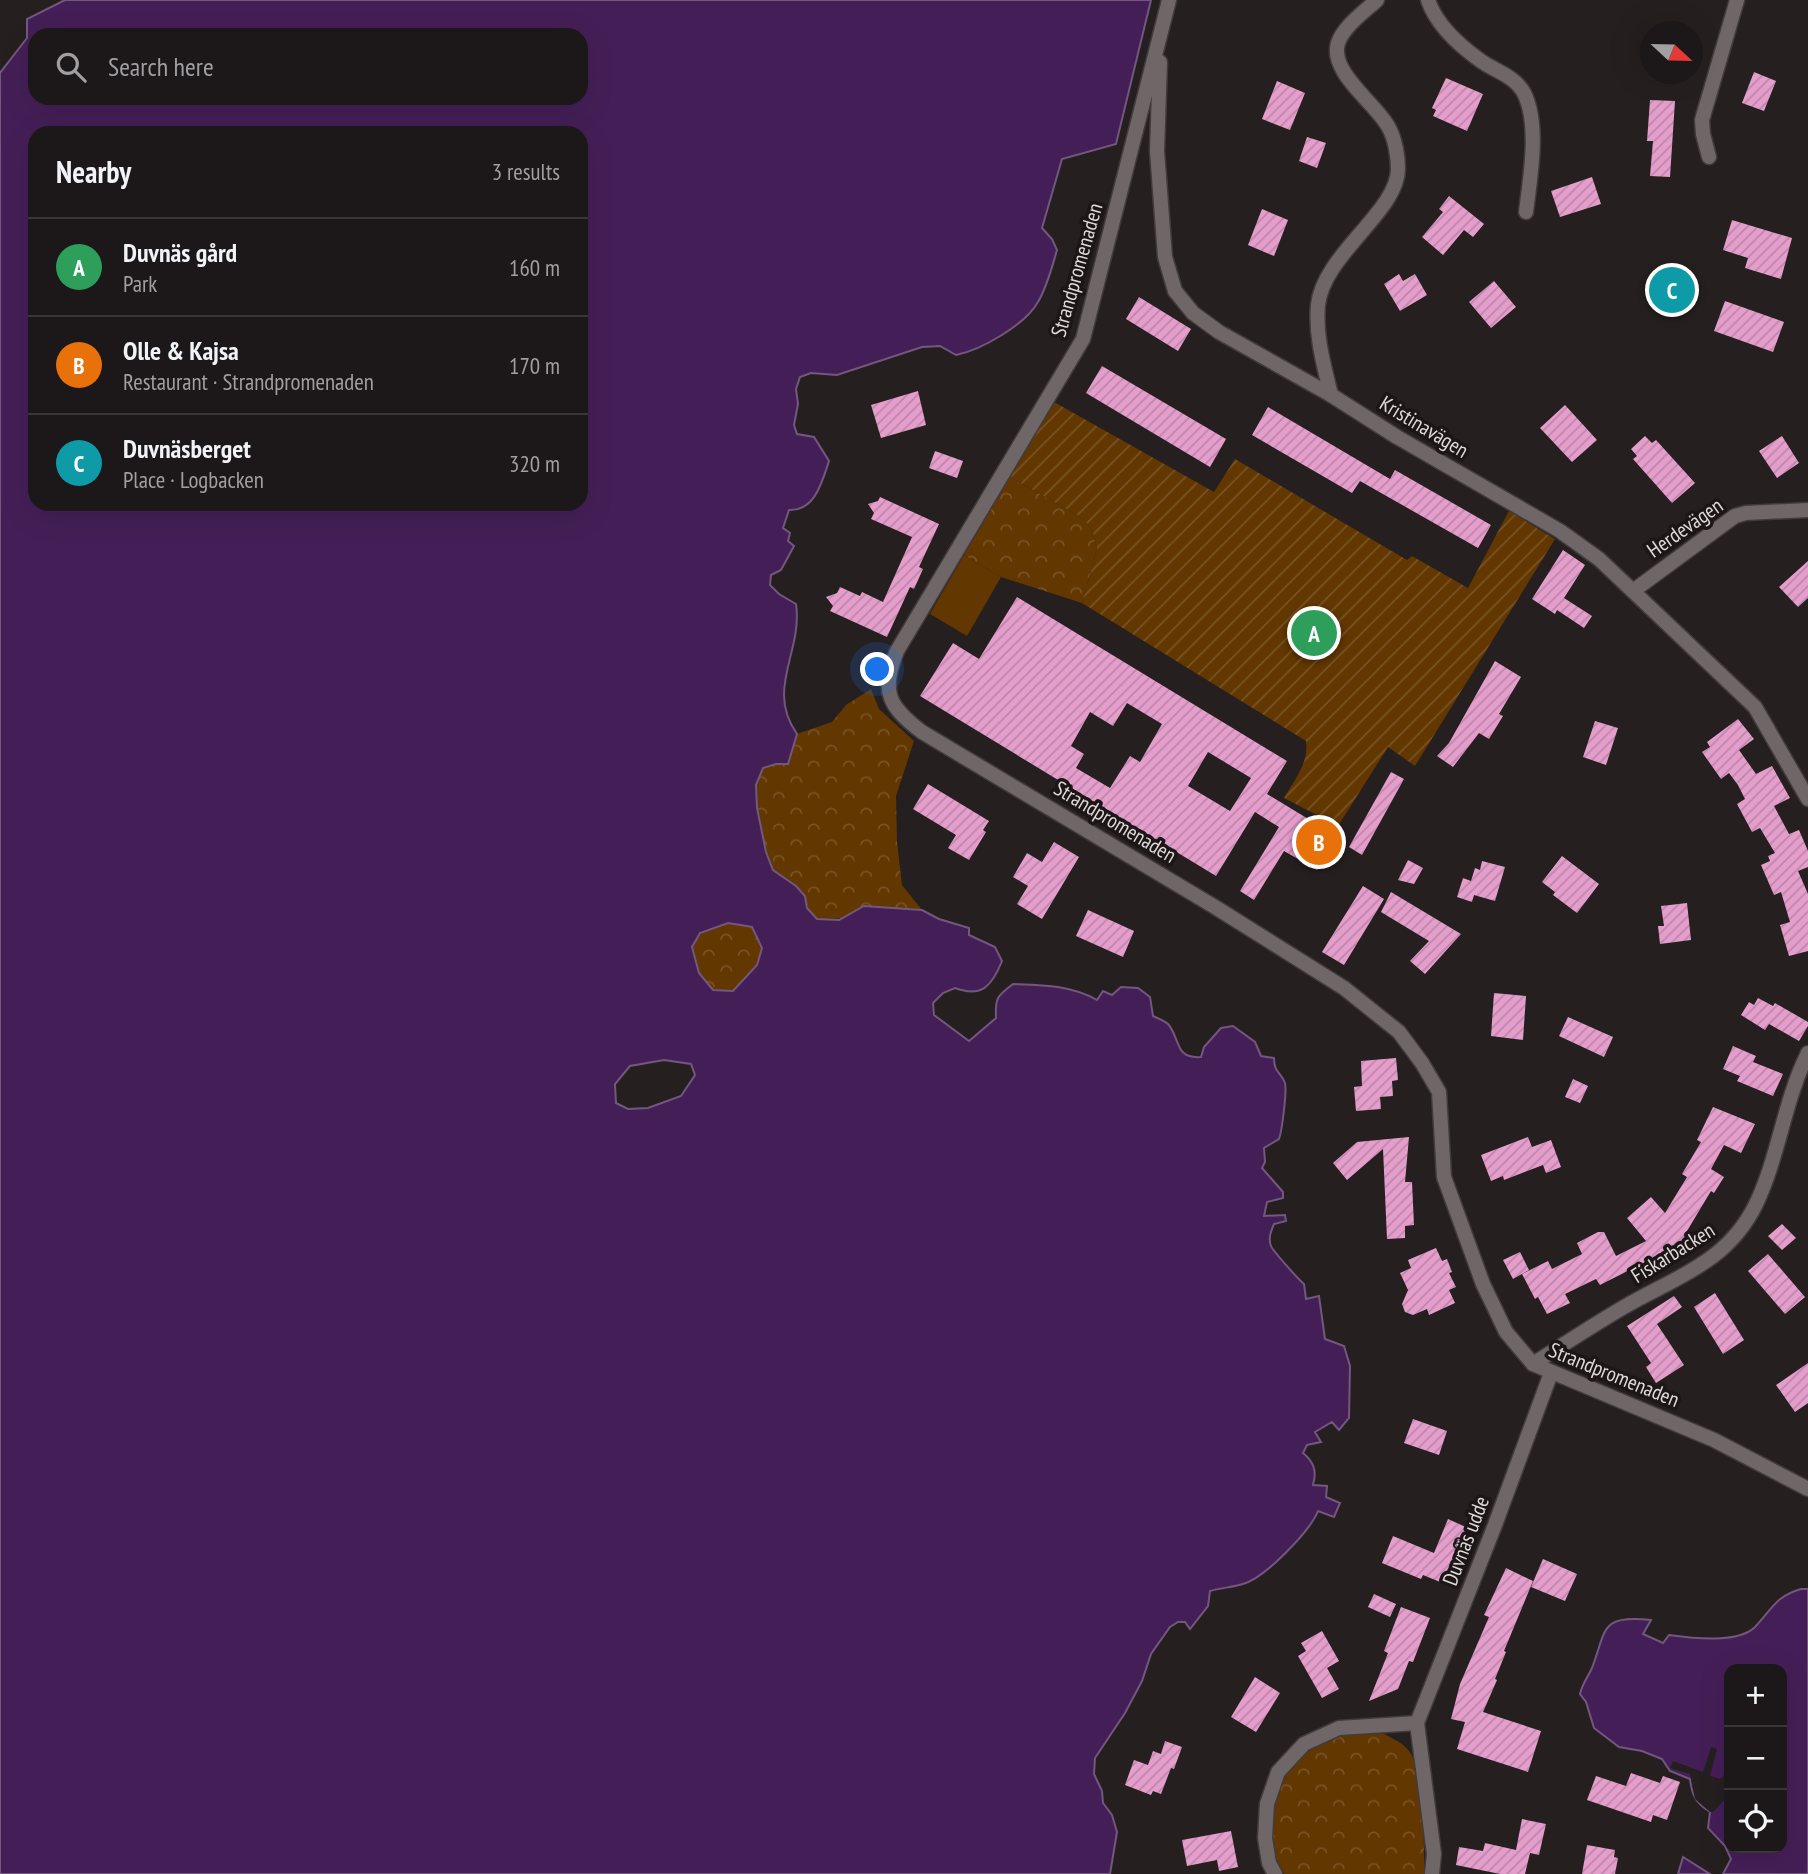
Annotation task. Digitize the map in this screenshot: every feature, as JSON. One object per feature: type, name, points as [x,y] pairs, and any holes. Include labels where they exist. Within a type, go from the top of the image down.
[{"type":"street","name":"Strandpromenaden","points":[[1169,0],[1083,339],[897,651],[888,679],[892,705],[922,732],[1215,907],[1344,988],[1399,1032],[1439,1092],[1444,1177],[1483,1284],[1506,1332],[1533,1364],[1653,1412],[1808,1489]]},
{"type":"street","points":[[1331,395],[1317,328],[1318,302],[1334,267],[1388,198],[1396,183],[1398,169],[1390,129],[1378,111],[1347,77],[1337,51],[1346,30],[1377,0]]},
{"type":"street","points":[[1427,0],[1440,24],[1481,61],[1500,71],[1523,92],[1531,125],[1531,163],[1526,212]]},
{"type":"street","points":[[1709,156],[1702,120],[1737,0]]},
{"type":"street","name":"Kristinavägen","points":[[1161,39],[1157,151],[1165,257],[1175,291],[1193,313],[1219,332],[1560,531],[1599,559],[1755,707],[1808,799]]},
{"type":"street","name":"Herdevägen","points":[[1633,591],[1735,516],[1808,510]]},
{"type":"street","name":"Fiskarbacken","points":[[1533,1364],[1623,1308],[1708,1261],[1736,1237],[1756,1205],[1766,1181],[1791,1093],[1808,1053]]},
{"type":"street","name":"Duvnäs udde","points":[[1432,1874],[1434,1854],[1417,1723],[1551,1373]]},
{"type":"street","points":[[1275,1874],[1269,1863],[1265,1838],[1267,1804],[1278,1772],[1304,1744],[1339,1728],[1417,1723]]},
{"type":"green space","points":[[1054,402],[1214,492],[1235,459],[1407,560],[1412,556],[1468,588],[1509,511],[1555,539],[1415,766],[1388,747],[1338,826],[1284,798],[1303,764],[1306,741],[1082,603],[1097,549],[1093,533],[1084,519],[1010,477]]},
{"type":"green space","points":[[1010,477],[1084,519],[1093,533],[1097,549],[1082,603],[1001,577],[964,555]]},
{"type":"green space","points":[[964,555],[1001,577],[967,636],[930,614]]},
{"type":"green space","points":[[871,689],[879,709],[914,741],[896,796],[897,842],[902,885],[922,910],[817,919],[807,908],[805,896],[773,870],[766,852],[757,808],[756,785],[763,768],[786,757],[797,734],[832,722],[846,705]]},
{"type":"green space","points":[[728,923],[752,927],[762,948],[757,965],[733,991],[713,990],[699,973],[692,947],[700,933]]},
{"type":"green space","points":[[1377,1731],[1402,1744],[1414,1760],[1422,1810],[1424,1874],[1284,1874],[1273,1852],[1273,1812],[1282,1778],[1299,1757],[1334,1736]]},
{"type":"shaded area","points":[[65,0],[1151,0],[1116,144],[1062,159],[1042,228],[1057,250],[1044,290],[1032,311],[1013,328],[990,342],[956,355],[940,346],[922,347],[837,375],[811,373],[800,377],[796,389],[798,404],[794,425],[797,434],[814,437],[829,461],[816,494],[805,506],[789,510],[783,528],[790,533],[788,541],[794,546],[781,570],[771,575],[770,585],[796,604],[797,622],[784,686],[784,701],[788,717],[797,734],[788,764],[763,768],[756,785],[757,808],[766,852],[773,870],[805,896],[807,908],[817,919],[839,920],[864,906],[922,910],[939,919],[969,928],[969,935],[995,947],[1002,961],[985,988],[972,992],[955,988],[943,993],[933,1003],[934,1015],[969,1041],[996,1018],[998,998],[1013,984],[1067,989],[1097,1000],[1103,991],[1112,995],[1121,987],[1138,988],[1150,997],[1153,1016],[1168,1024],[1186,1055],[1201,1057],[1204,1047],[1221,1028],[1233,1026],[1255,1042],[1261,1056],[1274,1058],[1276,1070],[1285,1083],[1279,1139],[1264,1148],[1265,1162],[1262,1168],[1283,1192],[1283,1198],[1267,1202],[1264,1216],[1285,1215],[1286,1221],[1274,1224],[1270,1237],[1271,1246],[1304,1284],[1306,1299],[1319,1296],[1325,1339],[1344,1346],[1350,1366],[1349,1418],[1339,1430],[1332,1422],[1315,1432],[1321,1442],[1307,1445],[1303,1453],[1314,1467],[1313,1485],[1327,1486],[1326,1497],[1340,1503],[1334,1517],[1318,1511],[1297,1541],[1263,1573],[1243,1584],[1210,1591],[1208,1606],[1190,1629],[1185,1622],[1178,1622],[1170,1627],[1151,1654],[1142,1681],[1125,1713],[1095,1758],[1094,1774],[1102,1791],[1103,1803],[1112,1815],[1117,1832],[1110,1874],[0,1874],[0,73],[27,38],[27,19]],"holes":[[[728,923],[752,927],[762,948],[757,965],[733,991],[713,990],[699,973],[692,947],[700,933]],[[664,1060],[691,1064],[695,1075],[681,1096],[648,1108],[628,1109],[616,1103],[615,1084],[630,1066]]]},
{"type":"shaded area","points":[[1808,1589],[1808,1874],[1723,1874],[1731,1859],[1728,1853],[1787,1853],[1787,1664],[1724,1664],[1724,1845],[1708,1828],[1710,1812],[1695,1798],[1690,1779],[1670,1771],[1662,1759],[1642,1751],[1619,1747],[1594,1728],[1586,1702],[1580,1694],[1604,1634],[1614,1622],[1651,1620],[1643,1634],[1663,1643],[1669,1635],[1726,1638],[1755,1627],[1786,1595]]},
{"type":"shaded area","points":[[1683,1857],[1710,1874],[1678,1874]]},
{"type":"pier","points":[[1711,1747],[1717,1749],[1710,1776],[1720,1779],[1724,1774],[1724,1800],[1710,1812],[1695,1799],[1690,1774],[1670,1768],[1673,1761],[1703,1772]]},
{"type":"building","points":[[1754,72],[1776,81],[1764,111],[1742,103]]},
{"type":"building","points":[[1446,78],[1483,94],[1467,131],[1433,116],[1436,110],[1432,108]]},
{"type":"building","points":[[1277,81],[1305,93],[1290,130],[1262,119]]},
{"type":"building","points":[[1650,100],[1675,101],[1670,177],[1650,176],[1653,141],[1647,141]]},
{"type":"building","points":[[1307,137],[1326,143],[1317,168],[1299,161]]},
{"type":"building","points":[[1592,177],[1601,204],[1560,217],[1551,191]]},
{"type":"building","points":[[1449,196],[1484,224],[1473,237],[1464,230],[1443,255],[1422,237],[1443,212],[1439,209]]},
{"type":"building","points":[[1262,209],[1288,220],[1274,256],[1248,245]]},
{"type":"building","points":[[1732,220],[1792,238],[1781,279],[1745,268],[1748,258],[1723,250]]},
{"type":"building","points":[[1399,274],[1403,281],[1415,274],[1427,295],[1400,311],[1384,284]]},
{"type":"building","points":[[1494,281],[1516,307],[1491,328],[1469,302]]},
{"type":"building","points":[[1139,297],[1191,329],[1178,351],[1126,319]]},
{"type":"building","points":[[1725,301],[1784,322],[1773,352],[1714,331]]},
{"type":"building","points":[[1102,366],[1226,439],[1210,467],[1086,393]]},
{"type":"building","points":[[918,391],[926,425],[881,438],[871,405]]},
{"type":"building","points":[[1565,405],[1597,440],[1572,462],[1540,428]]},
{"type":"building","points":[[1268,407],[1390,479],[1395,470],[1491,525],[1478,548],[1360,481],[1352,493],[1252,435]]},
{"type":"building","points":[[1645,436],[1652,443],[1656,440],[1695,483],[1672,503],[1633,459],[1637,456],[1631,449]]},
{"type":"building","points":[[1782,436],[1799,463],[1777,478],[1759,451]]},
{"type":"building","points":[[935,451],[963,461],[957,478],[929,468]]},
{"type":"building","points":[[880,497],[939,524],[919,567],[923,569],[914,589],[910,587],[887,637],[830,611],[833,606],[826,597],[837,593],[840,587],[860,596],[862,592],[883,602],[912,537],[871,519],[874,513],[868,504],[878,501]]},
{"type":"building","points":[[1563,550],[1585,565],[1564,598],[1592,616],[1584,628],[1557,610],[1555,614],[1532,599]]},
{"type":"building","points":[[1808,561],[1808,598],[1798,607],[1779,587]]},
{"type":"building","points":[[1017,597],[1287,761],[1267,794],[1338,837],[1317,870],[1284,851],[1254,900],[1240,891],[1279,827],[1255,812],[1216,876],[920,696],[953,643],[979,659]],"holes":[[[1127,703],[1162,724],[1140,762],[1130,756],[1110,788],[1076,768],[1084,754],[1071,746],[1090,712],[1113,726]],[[1208,752],[1251,778],[1230,811],[1188,786]]]},
{"type":"building","points":[[1495,661],[1521,677],[1499,714],[1503,716],[1489,739],[1479,733],[1453,767],[1437,756],[1449,743]]},
{"type":"building","points":[[1738,719],[1754,739],[1739,750],[1756,774],[1772,766],[1790,798],[1774,806],[1789,834],[1799,830],[1808,851],[1808,867],[1798,871],[1808,894],[1808,951],[1789,956],[1780,925],[1790,922],[1781,892],[1774,895],[1761,865],[1770,861],[1768,856],[1775,853],[1760,828],[1752,832],[1737,804],[1745,799],[1738,785],[1729,773],[1721,779],[1702,752],[1710,747],[1707,742]]},
{"type":"building","points":[[1595,721],[1618,728],[1606,765],[1583,757]]},
{"type":"building","points":[[1391,772],[1404,779],[1362,855],[1349,847]]},
{"type":"building","points":[[928,784],[989,821],[983,830],[986,832],[969,860],[948,848],[956,835],[913,809]]},
{"type":"building","points":[[1054,842],[1079,857],[1042,919],[1017,904],[1028,886],[1013,877],[1027,853],[1042,862]]},
{"type":"building","points":[[1562,856],[1599,884],[1577,913],[1553,895],[1555,892],[1542,882]]},
{"type":"building","points":[[1408,860],[1423,868],[1414,884],[1398,880]]},
{"type":"building","points":[[1482,861],[1505,867],[1495,901],[1474,895],[1472,902],[1457,897],[1463,878],[1471,881],[1475,868],[1480,870]]},
{"type":"building","points":[[1363,886],[1384,899],[1344,965],[1322,952]]},
{"type":"building","points":[[1391,892],[1461,934],[1425,974],[1410,961],[1429,941],[1381,912]]},
{"type":"building","points":[[1687,903],[1691,940],[1660,944],[1658,926],[1664,926],[1661,906]]},
{"type":"building","points":[[1088,910],[1134,931],[1123,957],[1076,936]]},
{"type":"building","points":[[1494,993],[1526,996],[1523,1040],[1491,1036]]},
{"type":"building","points":[[1758,998],[1773,1006],[1775,1003],[1808,1022],[1799,1041],[1769,1024],[1765,1030],[1741,1015],[1749,1002],[1754,1005]]},
{"type":"building","points":[[1568,1017],[1613,1037],[1604,1057],[1559,1036]]},
{"type":"building","points":[[1733,1046],[1756,1056],[1753,1062],[1783,1074],[1773,1096],[1737,1081],[1740,1076],[1723,1069]]},
{"type":"building","points":[[1396,1058],[1398,1080],[1392,1081],[1393,1096],[1380,1097],[1381,1109],[1356,1111],[1354,1087],[1362,1086],[1361,1061]]},
{"type":"building","points":[[1573,1079],[1588,1086],[1580,1103],[1565,1097]]},
{"type":"building","points":[[1713,1107],[1755,1124],[1741,1153],[1724,1145],[1711,1169],[1724,1177],[1714,1193],[1711,1191],[1684,1236],[1686,1239],[1662,1259],[1659,1255],[1600,1285],[1596,1279],[1565,1294],[1570,1303],[1547,1314],[1538,1297],[1535,1299],[1522,1274],[1548,1261],[1552,1269],[1582,1254],[1577,1243],[1598,1232],[1604,1232],[1616,1256],[1646,1241],[1627,1218],[1651,1197],[1665,1213],[1687,1177],[1682,1174],[1701,1142],[1697,1140]]},
{"type":"building","points":[[1409,1137],[1405,1182],[1412,1182],[1414,1225],[1405,1226],[1405,1238],[1387,1239],[1383,1149],[1347,1180],[1333,1163],[1357,1142]]},
{"type":"building","points":[[1528,1137],[1532,1147],[1551,1140],[1561,1167],[1546,1173],[1543,1165],[1504,1180],[1503,1176],[1491,1181],[1481,1155]]},
{"type":"building","points":[[1782,1224],[1796,1238],[1782,1250],[1768,1236]]},
{"type":"building","points":[[1436,1248],[1442,1261],[1447,1259],[1452,1272],[1449,1273],[1456,1287],[1449,1290],[1455,1303],[1429,1315],[1427,1309],[1413,1315],[1405,1312],[1402,1304],[1408,1290],[1400,1273],[1411,1268],[1408,1260]]},
{"type":"building","points":[[1520,1252],[1529,1270],[1513,1279],[1503,1260]]},
{"type":"building","points":[[1768,1254],[1805,1297],[1785,1314],[1748,1271]]},
{"type":"building","points":[[1715,1293],[1744,1340],[1723,1354],[1694,1307]]},
{"type":"building","points":[[1674,1296],[1682,1307],[1657,1324],[1684,1365],[1656,1383],[1646,1367],[1651,1363],[1627,1326]]},
{"type":"building","points":[[1808,1363],[1808,1403],[1795,1412],[1776,1385]]},
{"type":"building","points":[[1413,1419],[1447,1431],[1439,1455],[1404,1443]]},
{"type":"building","points":[[1448,1519],[1468,1528],[1445,1584],[1423,1575],[1421,1579],[1382,1563],[1393,1536],[1434,1553]]},
{"type":"building","points":[[1543,1559],[1577,1574],[1565,1601],[1531,1587]]},
{"type":"building","points":[[1506,1568],[1533,1581],[1504,1651],[1506,1652],[1495,1679],[1497,1680],[1483,1712],[1541,1731],[1528,1772],[1457,1749],[1465,1722],[1451,1719],[1460,1684],[1489,1617],[1484,1615]]},
{"type":"building","points":[[1374,1594],[1396,1604],[1390,1617],[1368,1607]]},
{"type":"building","points":[[1401,1607],[1430,1618],[1413,1662],[1409,1661],[1398,1689],[1369,1701],[1388,1653],[1384,1651]]},
{"type":"building","points":[[1322,1631],[1339,1661],[1327,1668],[1339,1689],[1322,1698],[1298,1656],[1306,1651],[1301,1643]]},
{"type":"building","points":[[1255,1677],[1280,1693],[1256,1732],[1231,1717]]},
{"type":"building","points":[[1165,1741],[1182,1747],[1161,1794],[1153,1791],[1151,1795],[1125,1785],[1134,1760],[1148,1765],[1153,1751],[1161,1754]]},
{"type":"building","points":[[1631,1773],[1660,1783],[1663,1776],[1680,1782],[1667,1820],[1653,1815],[1651,1822],[1587,1800],[1596,1776],[1626,1786]]},
{"type":"building","points":[[1522,1819],[1546,1824],[1539,1855],[1530,1853],[1525,1874],[1500,1874],[1456,1865],[1459,1847],[1483,1851],[1485,1843],[1516,1850]]},
{"type":"building","points":[[1231,1831],[1238,1867],[1219,1871],[1217,1860],[1187,1866],[1182,1840]]},
{"type":"building","points":[[1587,1845],[1615,1850],[1614,1857],[1618,1858],[1615,1874],[1582,1874]]},
{"type":"place","name":"Duvnäsberget","points":[[1672,290]]},
{"type":"place","name":"Duvnäs gård","points":[[1314,633]]},
{"type":"place","name":"Olle & Kajsa","points":[[1319,842]]}]
